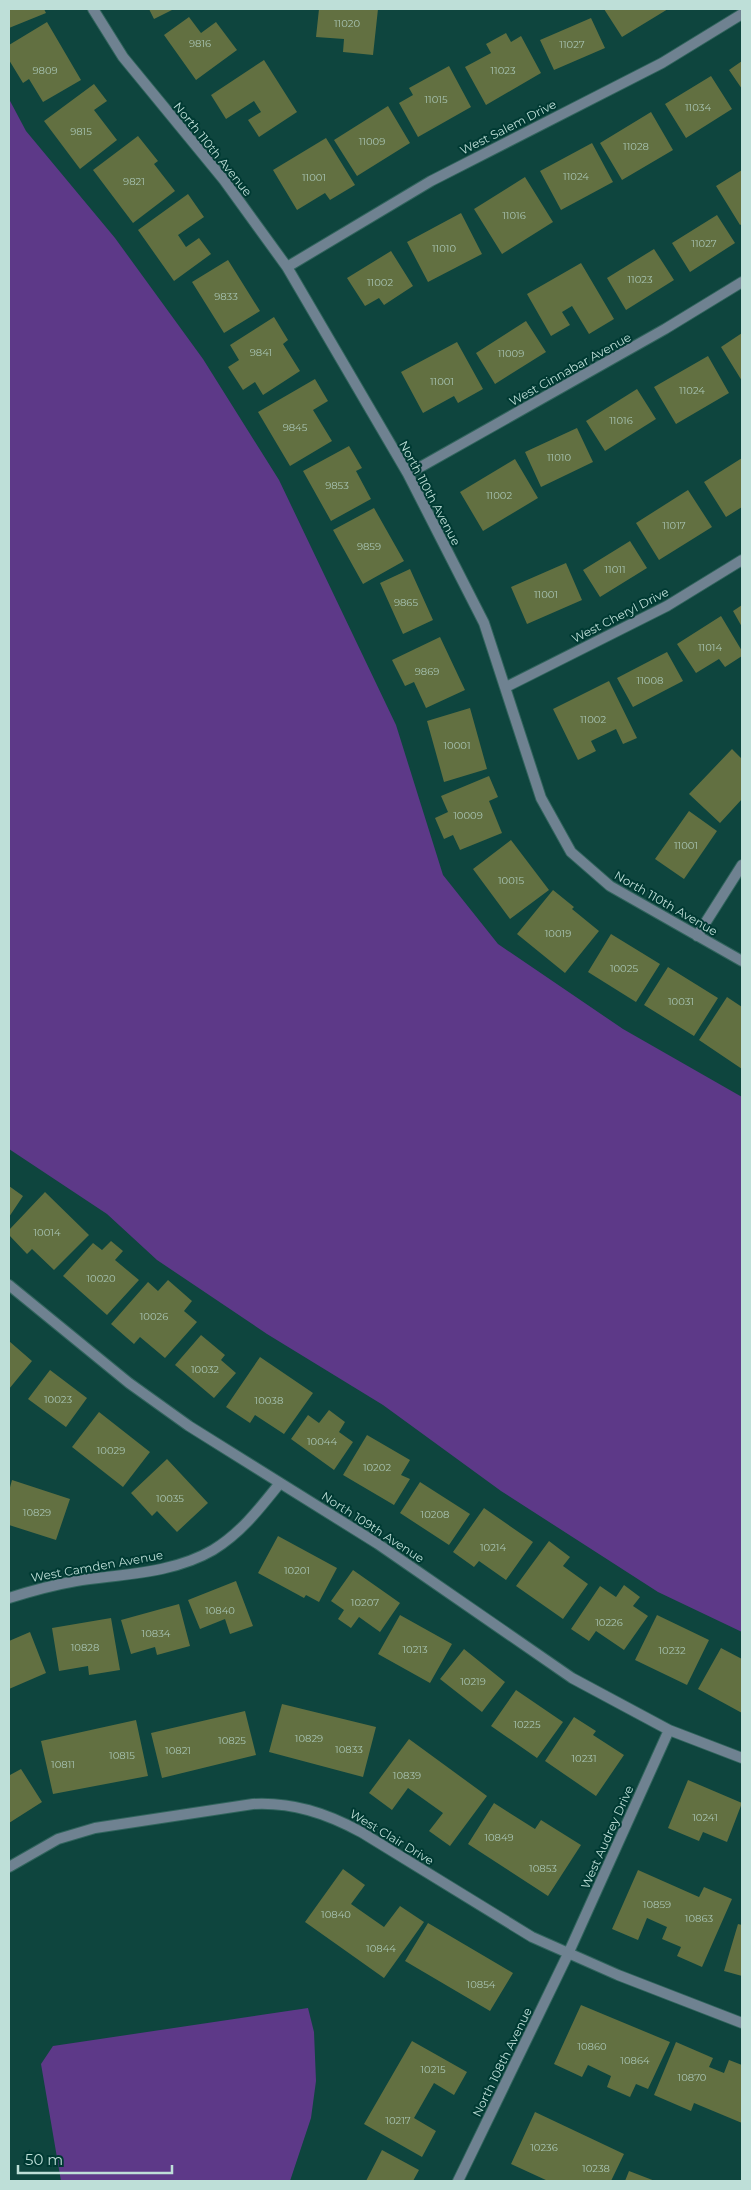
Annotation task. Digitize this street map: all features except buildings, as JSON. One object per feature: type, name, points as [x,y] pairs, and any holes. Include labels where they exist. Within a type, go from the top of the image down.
[{"type":"street","name":"North 110th Avenue","points":[[93,9],[123,58],[224,180],[287,267],[408,474],[484,623],[541,798],[571,852],[610,886],[742,961]]},
{"type":"street","name":"West Salem Drive","points":[[287,267],[431,181],[662,63],[742,14]]},
{"type":"street","name":"West Cinnabar Avenue","points":[[408,474],[665,329],[742,282]]},
{"type":"street","name":"West Cheryl Drive","points":[[506,687],[667,606],[742,560]]},
{"type":"street","points":[[697,936],[742,865]]},
{"type":"street","name":"North 109th Avenue","points":[[9,1285],[129,1383],[190,1426],[378,1544],[572,1678],[669,1730],[742,1758]]},
{"type":"street","name":"West Camden Avenue","points":[[9,1598],[37,1589],[75,1581],[146,1572],[180,1563],[212,1550],[242,1528],[280,1483]]},
{"type":"street","name":"West Audrey Drive","points":[[568,1954],[669,1730]]},
{"type":"street","name":"West Clair Drive","points":[[9,1867],[58,1839],[96,1828],[253,1804],[277,1803],[338,1820],[532,1937],[568,1954],[742,2023]]},
{"type":"street","name":"North 108th Avenue","points":[[458,2181],[568,1954]]},
{"type":"shaded area","points":[[9,99],[26,131],[115,238],[203,359],[279,480],[396,725],[443,875],[498,944],[623,1029],[742,1097],[742,1632],[658,1592],[501,1491],[383,1405],[267,1334],[157,1260],[107,1214],[9,1149]]},
{"type":"shaded area","points":[[308,2008],[314,2032],[316,2081],[311,2118],[290,2181],[61,2181],[41,2064],[53,2046]]}]
